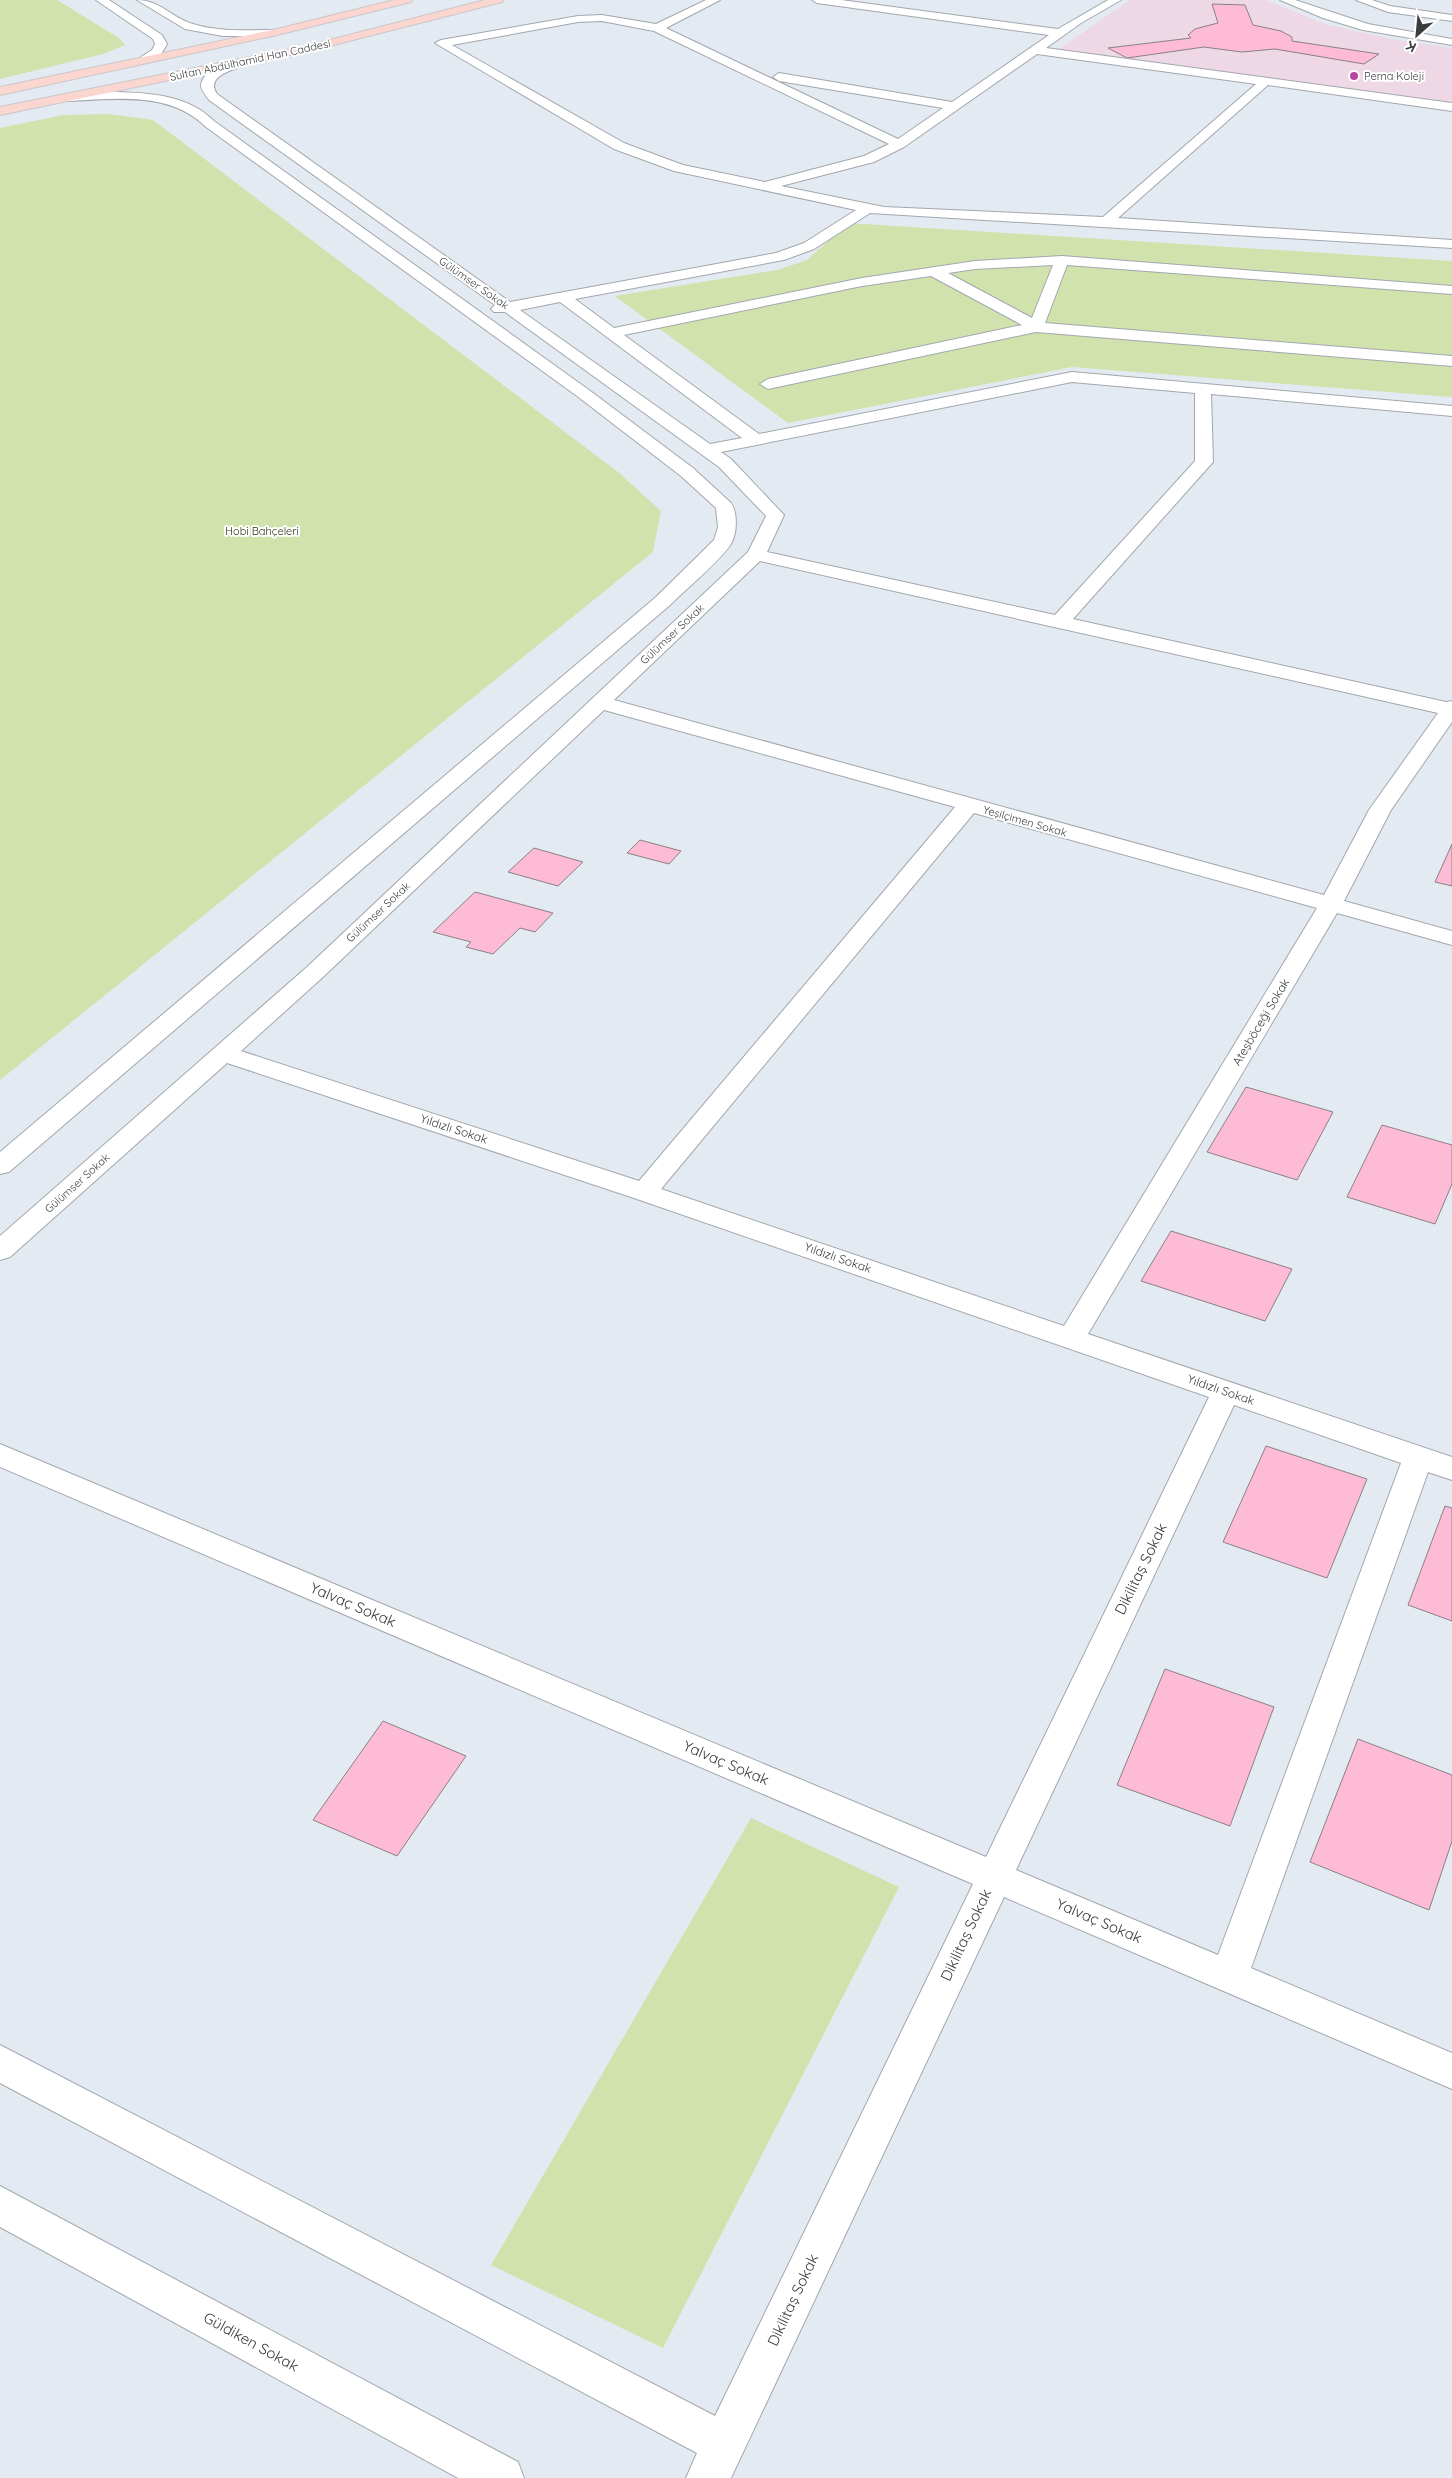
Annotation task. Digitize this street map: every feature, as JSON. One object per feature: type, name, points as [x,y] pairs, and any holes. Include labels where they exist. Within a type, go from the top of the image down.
[{"type":"main road","name":"Sultan Abdülhamid Han Caddesi","points":[[0,91],[272,33],[407,0]]},
{"type":"main road","name":"Sultan Abdülhamid Han Caddesi","points":[[0,111],[236,64],[402,26],[498,0]]},
{"type":"street","points":[[101,0],[158,37],[161,44],[156,52],[145,59]]},
{"type":"street","points":[[142,0],[189,27],[223,33],[272,33]]},
{"type":"street","points":[[657,28],[715,0]]},
{"type":"street","points":[[817,0],[1061,32]]},
{"type":"street","points":[[762,186],[869,160],[899,144],[1061,32],[1116,0]]},
{"type":"street","points":[[1284,0],[1332,19],[1375,31],[1452,42]]},
{"type":"street","points":[[1362,0],[1388,9],[1452,18]]},
{"type":"street","points":[[899,144],[657,28],[602,18],[578,19],[442,43],[619,146],[679,168],[868,208],[884,211],[1106,222],[1452,244]]},
{"type":"street","points":[[1036,50],[1452,107]]},
{"type":"street","name":"Gülümser Sokak","points":[[0,1251],[315,972],[756,555],[775,515],[725,463],[213,97],[207,91],[206,85],[211,77],[236,64]]},
{"type":"street","points":[[750,72],[955,106]]},
{"type":"street","points":[[1106,222],[1266,82]]},
{"type":"street","points":[[0,1166],[663,600],[723,542],[727,527],[725,507],[687,472],[475,313],[210,124],[194,110],[164,100],[121,95],[69,97]]},
{"type":"street","points":[[475,313],[779,257],[809,246],[868,208]]},
{"type":"street","points":[[611,333],[862,282],[975,265],[1062,260],[1452,290]]},
{"type":"street","points":[[1036,327],[1062,260]]},
{"type":"street","points":[[933,271],[1036,327]]},
{"type":"street","points":[[564,298],[756,440]]},
{"type":"street","points":[[768,384],[1036,327],[1452,361]]},
{"type":"street","points":[[707,450],[1072,377],[1452,410]]},
{"type":"street","points":[[1060,622],[1204,462],[1203,389]]},
{"type":"street","points":[[756,555],[1451,709]]},
{"type":"street","name":"Yeşilçimen Sokak","points":[[599,702],[1330,906],[1452,938]]},
{"type":"street","name":"Ateşböceği Sokak","points":[[1071,1338],[1330,906],[1380,810],[1451,709]]},
{"type":"street","points":[[644,1192],[969,805]]},
{"type":"street","name":"Yıldızlı Sokak","points":[[222,1054],[644,1192],[1452,1469]]},
{"type":"street","name":"Dikilitaş Sokak","points":[[716,2461],[1226,1392]]},
{"type":"street","name":"Yalvaç Sokak","points":[[0,1455],[1452,2071]]},
{"type":"street","points":[[1229,1976],[1418,1458]]},
{"type":"street","points":[[0,2063],[716,2461]]},
{"type":"street","name":"Güldiken Sokak","points":[[0,2205],[502,2478]]},
{"type":"shaded area","name":"Pema Koleji","points":[[1130,0],[1265,0],[1328,25],[1397,40],[1452,48],[1452,103],[1059,49]]},
{"type":"green space","points":[[0,0],[57,0],[119,38],[125,45],[103,54],[0,79]]},
{"type":"green space","name":"Hobi Bahçeleri","points":[[108,114],[153,120],[618,472],[661,511],[653,552],[0,1080],[0,128],[63,115]]},
{"type":"green space","points":[[848,223],[1452,261],[1452,397],[1072,367],[788,423],[615,296],[777,270],[807,260]]},
{"type":"green space","points":[[751,1818],[899,1887],[663,2348],[491,2265]]},
{"type":"building","points":[[1212,4],[1245,5],[1253,25],[1281,31],[1292,37],[1292,41],[1379,54],[1364,64],[1275,49],[1242,52],[1204,47],[1127,58],[1108,48],[1191,38],[1188,35],[1195,29],[1218,23]]},
{"type":"building","points":[[640,840],[681,851],[669,864],[627,853]]},
{"type":"building","points":[[1452,844],[1452,886],[1435,882]]},
{"type":"building","points":[[534,848],[583,862],[558,886],[508,872]]},
{"type":"building","points":[[475,892],[553,913],[535,932],[520,928],[493,954],[466,947],[471,942],[433,932]]},
{"type":"building","points":[[1246,1087],[1333,1112],[1297,1180],[1207,1152]]},
{"type":"building","points":[[1382,1125],[1452,1145],[1452,1184],[1435,1224],[1347,1197]]},
{"type":"building","points":[[1171,1231],[1292,1269],[1265,1321],[1141,1281]]},
{"type":"building","points":[[1266,1446],[1367,1479],[1327,1578],[1223,1542]]},
{"type":"building","points":[[1445,1506],[1452,1508],[1452,1621],[1408,1605]]},
{"type":"building","points":[[1165,1669],[1274,1707],[1230,1826],[1117,1785]]},
{"type":"building","points":[[383,1721],[466,1756],[397,1856],[313,1820]]},
{"type":"building","points":[[1358,1739],[1452,1775],[1452,1841],[1429,1910],[1310,1862]]},
{"type":"place","name":"Pema Koleji","points":[[1354,76]]}]
